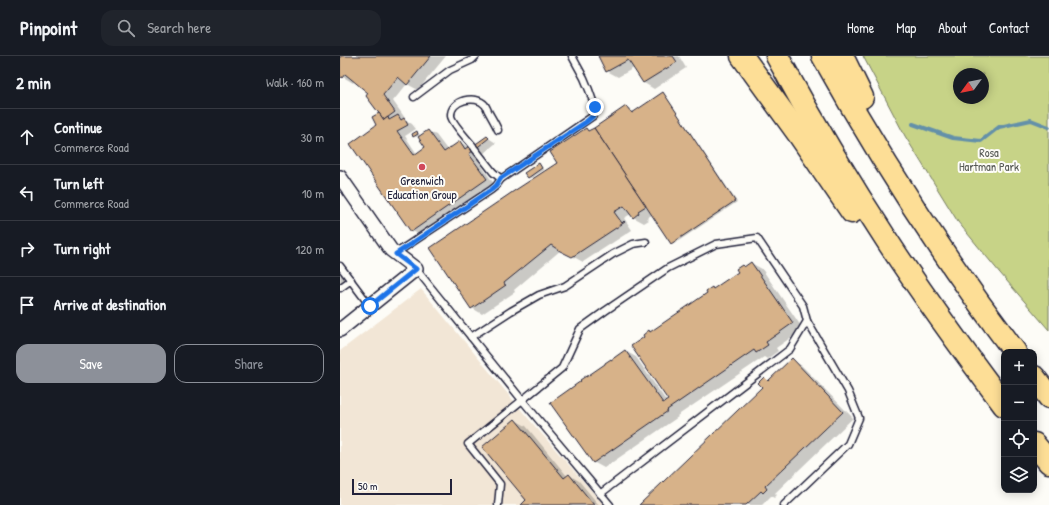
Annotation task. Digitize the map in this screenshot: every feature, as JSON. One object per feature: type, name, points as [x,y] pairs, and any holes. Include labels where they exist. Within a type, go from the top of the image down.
[{"type":"highway","points":[[742,56],[787,117],[867,232],[946,327]]},
{"type":"highway","points":[[777,56],[813,121],[890,246],[946,327],[1001,401]]},
{"type":"highway","points":[[823,56],[867,132],[930,232],[1013,349]]},
{"type":"highway","points":[[842,56],[930,232]]},
{"type":"highway","points":[[1037,381],[1049,397]]},
{"type":"highway","points":[[1037,448],[1049,462]]},
{"type":"street","points":[[340,177],[391,250],[416,269],[340,330]]},
{"type":"lane","points":[[414,97],[450,70],[472,60],[476,56]]},
{"type":"lane","points":[[396,254],[491,190],[496,186],[501,178],[593,116],[595,107],[593,101],[584,78],[572,56]]},
{"type":"lane","points":[[498,130],[485,104],[479,101],[472,99],[457,103],[453,109],[451,115],[454,122],[494,172],[501,178]]},
{"type":"lane","points":[[498,505],[500,484],[468,444],[562,368],[580,329],[605,311],[668,268],[716,244],[757,238],[803,306],[807,321],[848,391],[859,418],[848,444],[784,505]]},
{"type":"lane","points":[[471,337],[539,295],[565,286],[613,254],[633,244],[646,242]]},
{"type":"lane","points":[[340,266],[370,306]]},
{"type":"lane","points":[[416,269],[522,400],[610,505]]},
{"type":"lane","points":[[340,288],[350,280]]},
{"type":"lane","points":[[600,494],[790,349],[807,321]]},
{"type":"shaded area","points":[[421,289],[527,417],[604,505],[340,505],[340,351]]},
{"type":"green space","name":"Rosa Hartman Park","points":[[863,56],[1049,56],[1049,330],[958,222],[905,136]]},
{"type":"building","points":[[340,56],[431,56],[407,85],[398,77],[383,95],[395,112],[384,120],[366,96],[368,93],[345,74],[342,78],[340,76]]},
{"type":"building","points":[[598,56],[673,56],[677,62],[643,83],[628,60],[606,72]]},
{"type":"building","points":[[663,92],[735,201],[671,244],[594,128],[626,106],[632,113]]},
{"type":"building","name":"Greenwich Education Group","points":[[379,113],[384,120],[388,117],[389,120],[398,115],[401,120],[404,118],[408,125],[397,131],[414,155],[425,147],[418,137],[428,130],[444,152],[460,141],[465,149],[469,146],[470,148],[487,136],[489,138],[469,154],[487,179],[411,232],[350,144],[376,125],[372,117]]},
{"type":"building","points":[[586,128],[588,131],[594,128],[646,206],[638,211],[639,213],[633,218],[624,206],[614,212],[622,223],[624,221],[625,222],[572,257],[551,245],[504,283],[506,285],[471,309],[430,248],[557,163],[550,152]]},
{"type":"building","points":[[417,131],[418,134],[413,137],[412,134]]},
{"type":"building","points":[[539,163],[542,168],[528,178],[524,173]]},
{"type":"building","points":[[751,262],[793,323],[766,342],[768,345],[756,353],[754,350],[593,463],[550,403],[581,381],[580,380],[625,350],[663,403],[668,400],[631,346],[644,337],[643,335],[649,330],[650,332],[707,293],[706,291],[712,287],[713,289],[738,272],[736,269],[742,265],[744,267]]},
{"type":"building","points":[[792,358],[843,412],[765,486],[767,489],[763,493],[761,491],[746,505],[639,505],[762,387],[758,383],[764,377],[768,381]]},
{"type":"building","points":[[515,419],[564,478],[569,474],[594,505],[521,505],[526,500],[482,447]]},
{"type":"waterway","points":[[913,124],[953,138],[981,141],[999,127],[1031,120],[1049,127]]},
{"type":"place","name":"Greenwich Education Group","points":[[422,167]]},
{"type":"route","points":[[370,306],[416,269],[396,254],[408,244],[491,190],[496,186],[501,178],[586,122],[593,116],[595,107]]}]
